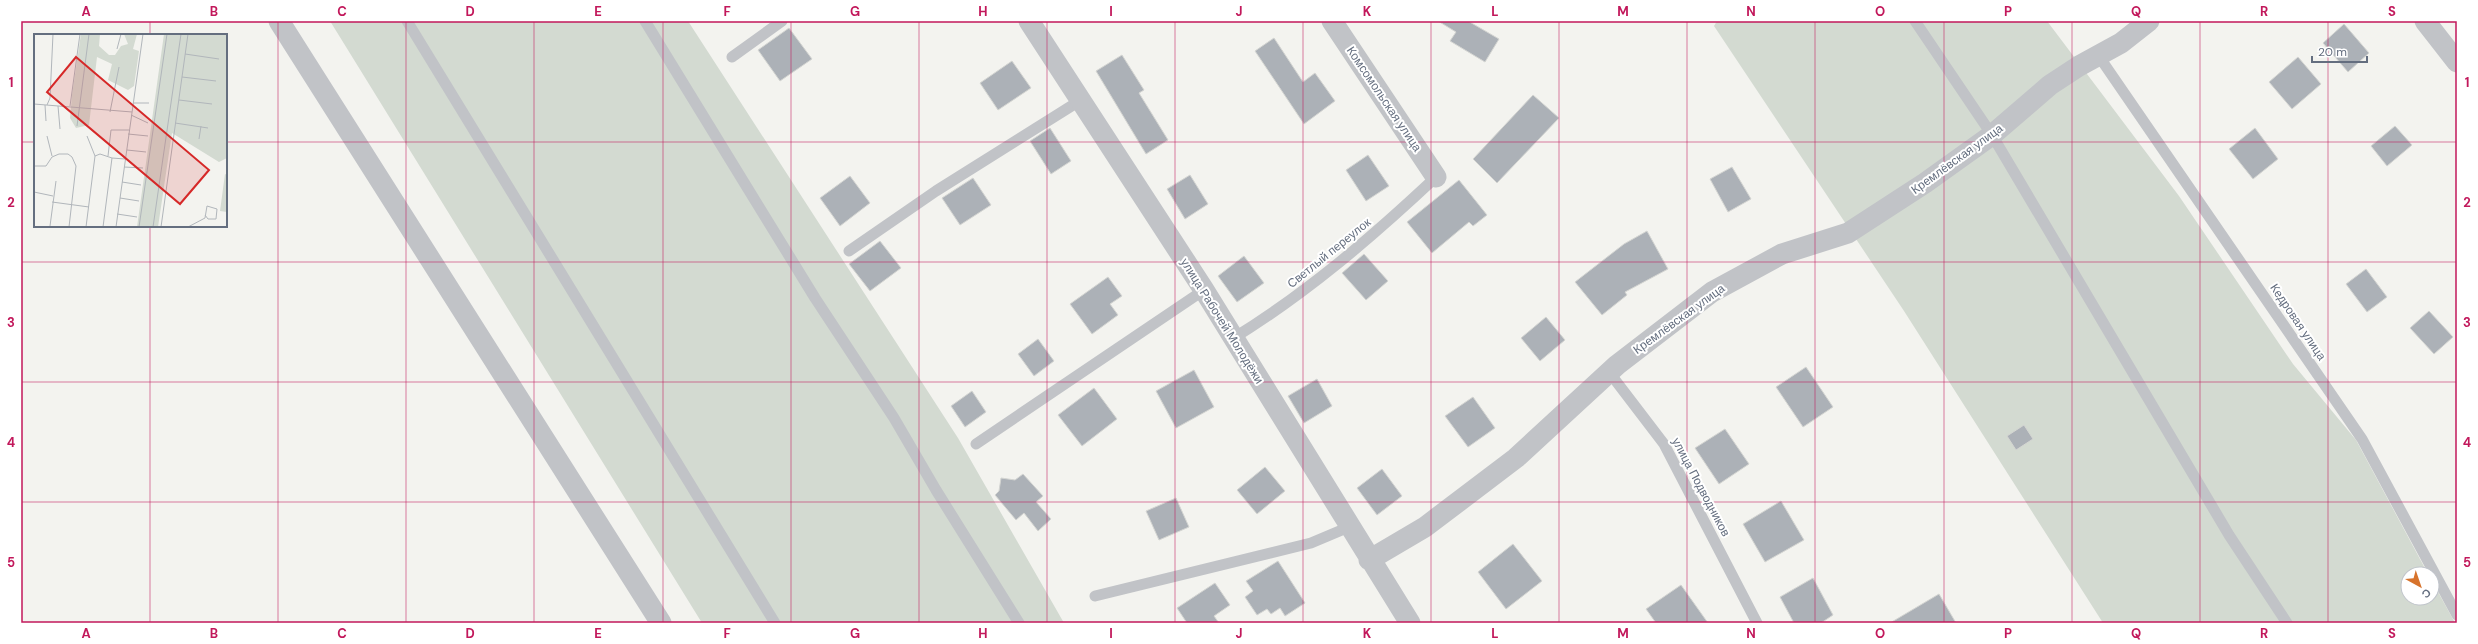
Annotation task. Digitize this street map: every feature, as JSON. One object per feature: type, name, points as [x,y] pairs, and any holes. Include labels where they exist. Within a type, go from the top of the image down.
[{"type":"street","points":[[279,21],[661,623]]},
{"type":"street","name":"улица Рабочей Молодёжи","points":[[1030,21],[1204,290],[1232,339],[1410,623]]},
{"type":"street","name":"Комсомольская улица","points":[[1332,21],[1436,177]]},
{"type":"street","name":"Кремлёвская улица","points":[[1370,560],[1425,527],[1516,458],[1609,372],[1712,292],[1782,254],[1848,233],[1925,183],[1992,135],[2050,85],[2098,55],[2121,43],[2149,21]]},
{"type":"street","points":[[2425,21],[2457,62]]},
{"type":"lane","points":[[407,21],[775,623]]},
{"type":"lane","points":[[646,21],[799,272],[894,418],[936,490],[1019,623]]},
{"type":"lane","points":[[732,57],[782,21]]},
{"type":"lane","points":[[1915,21],[1992,135],[2229,535],[2287,623]]},
{"type":"lane","name":"Кедровая улица","points":[[2098,55],[2362,439],[2457,615]]},
{"type":"lane","points":[[849,251],[936,191],[1081,100]]},
{"type":"lane","name":"Светлый переулок","points":[[1232,339],[1272,315],[1322,278],[1436,177]]},
{"type":"lane","points":[[976,444],[1204,290]]},
{"type":"lane","name":"улица Подводников","points":[[1609,372],[1664,444],[1757,623]]},
{"type":"lane","points":[[1095,596],[1311,543],[1349,527]]},
{"type":"shaded area","points":[[330,21],[688,21],[958,438],[1064,623],[702,623]]},
{"type":"shaded area","points":[[1717,21],[2047,21],[2179,196],[2293,364],[2356,440],[2424,566],[2400,566],[2400,606],[2440,606],[2440,596],[2455,623],[2103,623],[1904,311],[1714,26]]},
{"type":"building","points":[[1438,21],[1468,21],[1499,39],[1485,62],[1450,41],[1456,32]]},
{"type":"building","points":[[2344,24],[2369,53],[2348,72],[2323,43]]},
{"type":"building","points":[[789,28],[812,59],[780,81],[758,50]]},
{"type":"building","points":[[1274,38],[1303,82],[1315,73],[1335,101],[1304,124],[1255,51]]},
{"type":"building","points":[[1122,55],[1144,90],[1139,93],[1168,140],[1146,154],[1096,71]]},
{"type":"building","points":[[2298,57],[2321,84],[2292,109],[2269,82]]},
{"type":"building","points":[[1012,61],[1031,88],[998,110],[980,83]]},
{"type":"building","points":[[1533,95],[1559,118],[1497,183],[1473,159]]},
{"type":"building","points":[[2395,126],[2412,145],[2387,166],[2371,146]]},
{"type":"building","points":[[1050,128],[1071,161],[1051,174],[1030,141]]},
{"type":"building","points":[[2255,128],[2278,159],[2253,179],[2229,149]]},
{"type":"building","points":[[1368,155],[1389,186],[1366,201],[1346,170]]},
{"type":"building","points":[[1732,167],[1751,199],[1728,212],[1710,179]]},
{"type":"building","points":[[1190,175],[1208,204],[1185,219],[1167,189]]},
{"type":"building","points":[[850,176],[870,203],[840,226],[820,198]]},
{"type":"building","points":[[973,178],[991,205],[960,225],[942,198]]},
{"type":"building","points":[[1459,180],[1487,215],[1473,226],[1469,222],[1432,253],[1407,222]]},
{"type":"building","points":[[1647,231],[1668,269],[1625,292],[1627,295],[1602,315],[1575,282],[1624,244]]},
{"type":"building","points":[[880,241],[901,268],[870,291],[849,264]]},
{"type":"building","points":[[1364,254],[1388,281],[1366,300],[1342,273]]},
{"type":"building","points":[[1244,256],[1264,283],[1237,302],[1218,276]]},
{"type":"building","points":[[2366,269],[2387,297],[2367,312],[2346,284]]},
{"type":"building","points":[[1108,277],[1122,296],[1110,304],[1118,315],[1092,334],[1070,304]]},
{"type":"building","points":[[2429,311],[2453,337],[2434,354],[2410,328]]},
{"type":"building","points":[[1546,317],[1565,340],[1540,361],[1521,338]]},
{"type":"building","points":[[1038,339],[1054,361],[1034,376],[1018,354]]},
{"type":"building","points":[[1806,367],[1833,407],[1803,427],[1776,387]]},
{"type":"building","points":[[1194,370],[1214,407],[1176,428],[1156,391]]},
{"type":"building","points":[[1317,379],[1332,406],[1304,423],[1288,396]]},
{"type":"building","points":[[1094,388],[1117,419],[1082,446],[1058,415]]},
{"type":"building","points":[[972,391],[986,412],[965,427],[951,406]]},
{"type":"building","points":[[1473,397],[1495,428],[1468,447],[1445,416]]},
{"type":"building","points":[[2024,425],[2033,439],[2016,450],[2007,436]]},
{"type":"building","points":[[1725,429],[1749,464],[1719,484],[1695,448]]},
{"type":"building","points":[[1265,467],[1285,491],[1257,514],[1237,490]]},
{"type":"building","points":[[1382,469],[1402,496],[1377,515],[1357,488]]},
{"type":"building","points":[[1023,474],[1043,496],[1036,502],[1051,519],[1038,531],[1024,513],[1016,520],[995,495],[999,491],[1001,478],[1015,480]]},
{"type":"building","points":[[1176,498],[1189,527],[1159,540],[1146,511]]},
{"type":"building","points":[[1781,501],[1804,540],[1765,562],[1743,524]]},
{"type":"building","points":[[1513,544],[1542,581],[1506,609],[1478,572]]},
{"type":"building","points":[[1278,561],[1305,603],[1285,616],[1280,608],[1271,614],[1267,609],[1257,615],[1245,597],[1253,591],[1246,581]]},
{"type":"building","points":[[1813,578],[1833,615],[1821,623],[1794,623],[1780,597]]},
{"type":"building","points":[[1215,583],[1230,605],[1214,616],[1219,623],[1187,623],[1177,608]]},
{"type":"building","points":[[1681,585],[1708,623],[1656,623],[1646,609]]},
{"type":"building","points":[[1939,594],[1956,623],[1890,623]]}]
